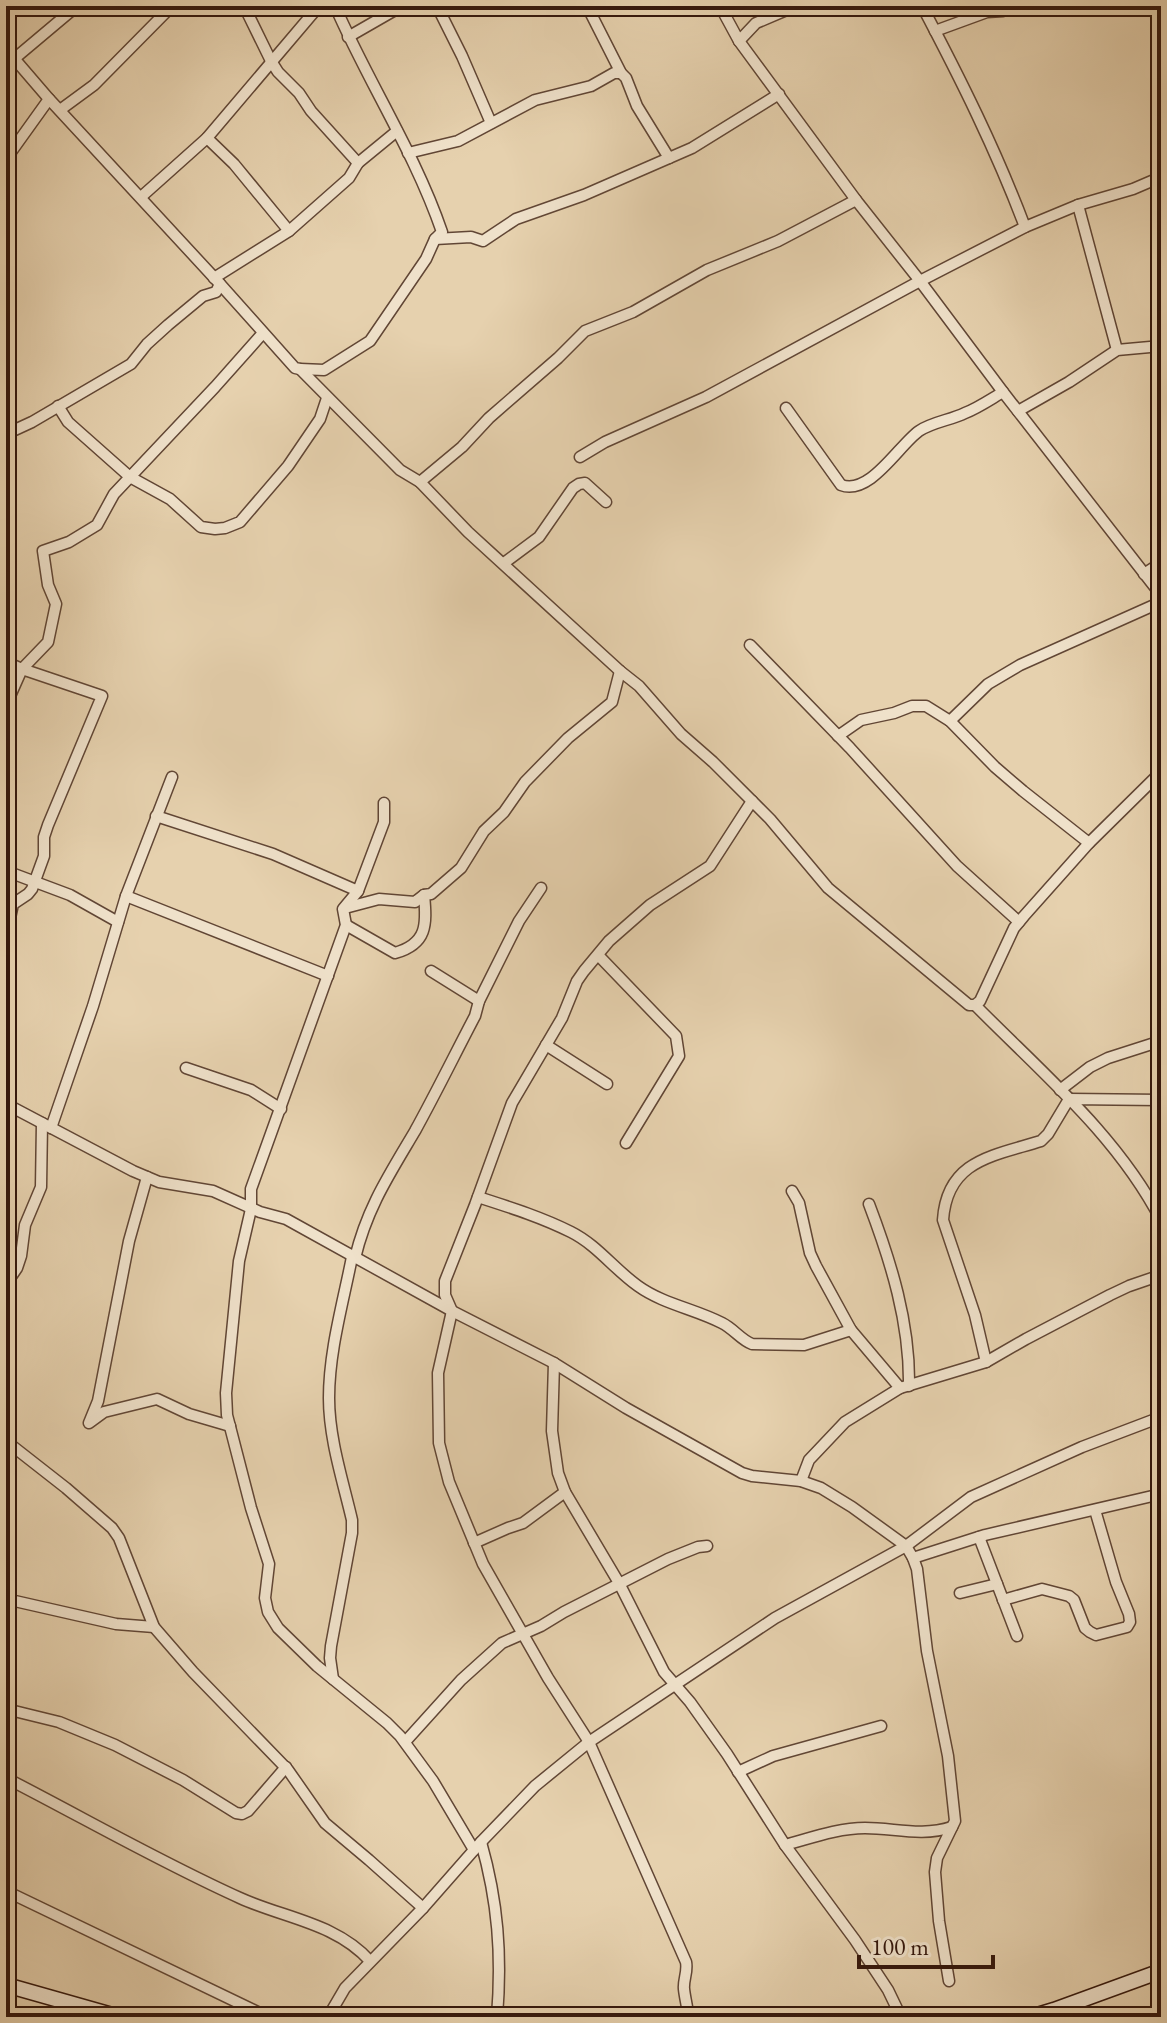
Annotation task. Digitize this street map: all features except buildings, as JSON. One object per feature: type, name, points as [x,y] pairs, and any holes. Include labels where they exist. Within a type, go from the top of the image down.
[{"type":"main road","points":[[1031,2017],[1161,1971]]},
{"type":"main road","points":[[6,1985],[119,2017]]},
{"type":"street","points":[[14,59],[77,6]]},
{"type":"street","points":[[60,110],[94,85],[172,6]]},
{"type":"street","points":[[244,6],[278,72],[358,163]]},
{"type":"street","points":[[141,197],[207,138],[319,6]]},
{"type":"street","points":[[6,49],[295,368],[324,370],[370,341],[442,232],[408,153],[335,6]]},
{"type":"street","points":[[348,37],[402,6]]},
{"type":"street","points":[[437,6],[491,123]]},
{"type":"street","points":[[587,6],[626,78],[637,106],[669,158]]},
{"type":"street","points":[[720,6],[739,41],[856,200],[1161,595]]},
{"type":"street","points":[[739,41],[756,23],[796,6]]},
{"type":"street","points":[[922,6],[985,129],[1025,227]]},
{"type":"street","points":[[935,31],[987,12],[1016,6]]},
{"type":"street","points":[[408,153],[458,141],[535,100],[591,86],[614,73],[621,73]]},
{"type":"street","points":[[435,239],[471,237],[483,241],[516,219],[584,195],[692,148],[779,94]]},
{"type":"street","points":[[6,159],[49,99]]},
{"type":"street","points":[[217,281],[289,231],[349,178],[358,163],[397,131]]},
{"type":"street","points":[[207,138],[234,164],[289,231]]},
{"type":"street","points":[[580,457],[605,442],[706,397],[1025,227],[1161,177]]},
{"type":"street","points":[[420,482],[462,447],[489,418],[585,331],[633,312],[707,270],[778,241],[856,200]]},
{"type":"street","points":[[1078,205],[1117,350]]},
{"type":"street","points":[[6,434],[131,364],[168,325],[203,296],[216,292],[217,281]]},
{"type":"street","points":[[6,705],[22,669],[48,642],[56,604],[48,585],[43,551],[69,542],[97,525],[114,494],[263,333]]},
{"type":"street","points":[[1018,411],[1117,350],[1161,346]]},
{"type":"street","points":[[300,369],[400,470],[420,482],[468,532],[639,686],[681,734],[770,819],[828,888],[969,1005],[980,1001],[1014,928],[1089,843],[1161,772]]},
{"type":"street","points":[[786,408],[841,485],[847,487],[867,479],[886,465],[920,430],[966,413],[1003,392]]},
{"type":"street","points":[[58,406],[68,422],[130,477],[170,499],[207,529],[225,528],[240,522],[288,466],[320,419],[327,398]]},
{"type":"street","points":[[504,563],[539,537],[579,484],[585,483],[606,502]]},
{"type":"street","points":[[1144,574],[1161,563]]},
{"type":"street","points":[[950,721],[988,684],[1020,665],[1161,602]]},
{"type":"street","points":[[750,645],[957,866],[1019,922]]},
{"type":"street","points":[[6,662],[102,696],[48,825],[44,837],[44,856],[34,883],[28,894],[13,904],[6,936]]},
{"type":"street","points":[[343,909],[379,899],[415,902],[431,894],[461,868],[484,831],[504,812],[525,782],[568,738],[612,702],[620,671]]},
{"type":"street","points":[[838,736],[861,720],[912,706],[926,706],[950,721],[995,767],[1089,843]]},
{"type":"street","points":[[6,1284],[17,1268],[27,1217],[41,1187],[46,1125],[93,1006],[126,896],[172,777]]},
{"type":"street","points":[[688,2017],[684,1991],[686,1962],[589,1742],[548,1678],[483,1564],[449,1482],[439,1443],[438,1373],[452,1311],[445,1295],[445,1281],[512,1103],[562,1018],[577,981],[609,941],[650,905],[710,866],[752,801]]},
{"type":"street","points":[[343,909],[358,891],[384,822],[384,803]]},
{"type":"street","points":[[156,816],[273,854],[358,891]]},
{"type":"street","points":[[6,871],[70,895],[118,922]]},
{"type":"street","points":[[333,1679],[331,1646],[352,1520],[331,1424],[329,1396],[333,1351],[354,1257],[374,1201],[475,1016],[479,1001],[519,921],[541,888]]},
{"type":"street","points":[[346,925],[395,953],[411,948],[421,934],[426,919],[424,895]]},
{"type":"street","points":[[126,896],[328,976]]},
{"type":"street","points":[[343,909],[346,925],[251,1189],[251,1209],[239,1261],[226,1393],[227,1415],[269,1564],[265,1598],[268,1612],[278,1628],[317,1666],[387,1723],[405,1742],[478,1846],[492,1881],[497,1917],[500,1982],[497,2017]]},
{"type":"street","points":[[598,955],[676,1036],[679,1056],[626,1143]]},
{"type":"street","points":[[431,971],[479,1001]]},
{"type":"street","points":[[975,1005],[1112,1144],[1161,1220]]},
{"type":"street","points":[[1060,1090],[1090,1067],[1108,1058],[1161,1041]]},
{"type":"street","points":[[546,1045],[607,1084]]},
{"type":"street","points":[[186,1068],[251,1090],[281,1109]]},
{"type":"street","points":[[1069,1099],[1161,1100]]},
{"type":"street","points":[[986,1362],[975,1315],[943,1220],[944,1205],[957,1177],[973,1164],[1041,1141],[1069,1099]]},
{"type":"street","points":[[6,1104],[159,1182],[213,1191],[251,1209],[286,1219],[452,1311],[554,1363],[626,1408],[742,1473],[801,1481],[821,1488],[906,1546],[917,1569],[927,1651],[948,1756],[955,1821],[937,1858],[935,1872],[949,1981]]},
{"type":"street","points":[[147,1177],[129,1241],[98,1401],[89,1423],[104,1412],[157,1399],[189,1414],[230,1426]]},
{"type":"street","points":[[792,1191],[799,1203],[810,1253],[851,1330],[904,1387]]},
{"type":"street","points":[[478,1197],[572,1232],[594,1246],[641,1288],[724,1324],[745,1342],[804,1345],[851,1330]]},
{"type":"street","points":[[869,1204],[890,1264],[909,1350],[904,1387]]},
{"type":"street","points":[[801,1481],[809,1460],[845,1422],[904,1387],[986,1362],[1110,1295],[1161,1275]]},
{"type":"street","points":[[554,1363],[552,1431],[558,1473],[565,1492],[619,1583],[664,1672],[690,1702],[785,1845],[855,1940],[888,1990],[901,2017]]},
{"type":"street","points":[[328,2017],[345,1988],[478,1846],[535,1786],[589,1742],[775,1618],[906,1546],[971,1497],[1082,1447],[1161,1417]]},
{"type":"street","points":[[6,1441],[112,1528],[119,1538],[154,1627],[193,1672],[286,1767],[325,1823],[423,1908]]},
{"type":"street","points":[[474,1543],[523,1523],[565,1492]]},
{"type":"street","points":[[913,1558],[979,1537],[1161,1494]]},
{"type":"street","points":[[1003,1600],[1042,1589],[1074,1600],[1085,1628],[1096,1635],[1127,1627],[1129,1614],[1116,1582],[1095,1510]]},
{"type":"street","points":[[979,1537],[1017,1636]]},
{"type":"street","points":[[405,1742],[461,1680],[502,1643],[541,1626],[668,1559],[707,1546]]},
{"type":"street","points":[[960,1593],[997,1584]]},
{"type":"street","points":[[6,1599],[116,1624],[154,1627]]},
{"type":"street","points":[[6,1709],[59,1722],[115,1745],[183,1780],[236,1813],[248,1811],[286,1767]]},
{"type":"street","points":[[738,1772],[773,1756],[881,1726]]},
{"type":"street","points":[[6,1778],[240,1898],[307,1921],[351,1942],[370,1961]]},
{"type":"street","points":[[785,1845],[840,1830],[863,1828],[907,1833],[941,1831],[952,1827]]},
{"type":"street","points":[[6,1891],[268,2017]]}]
